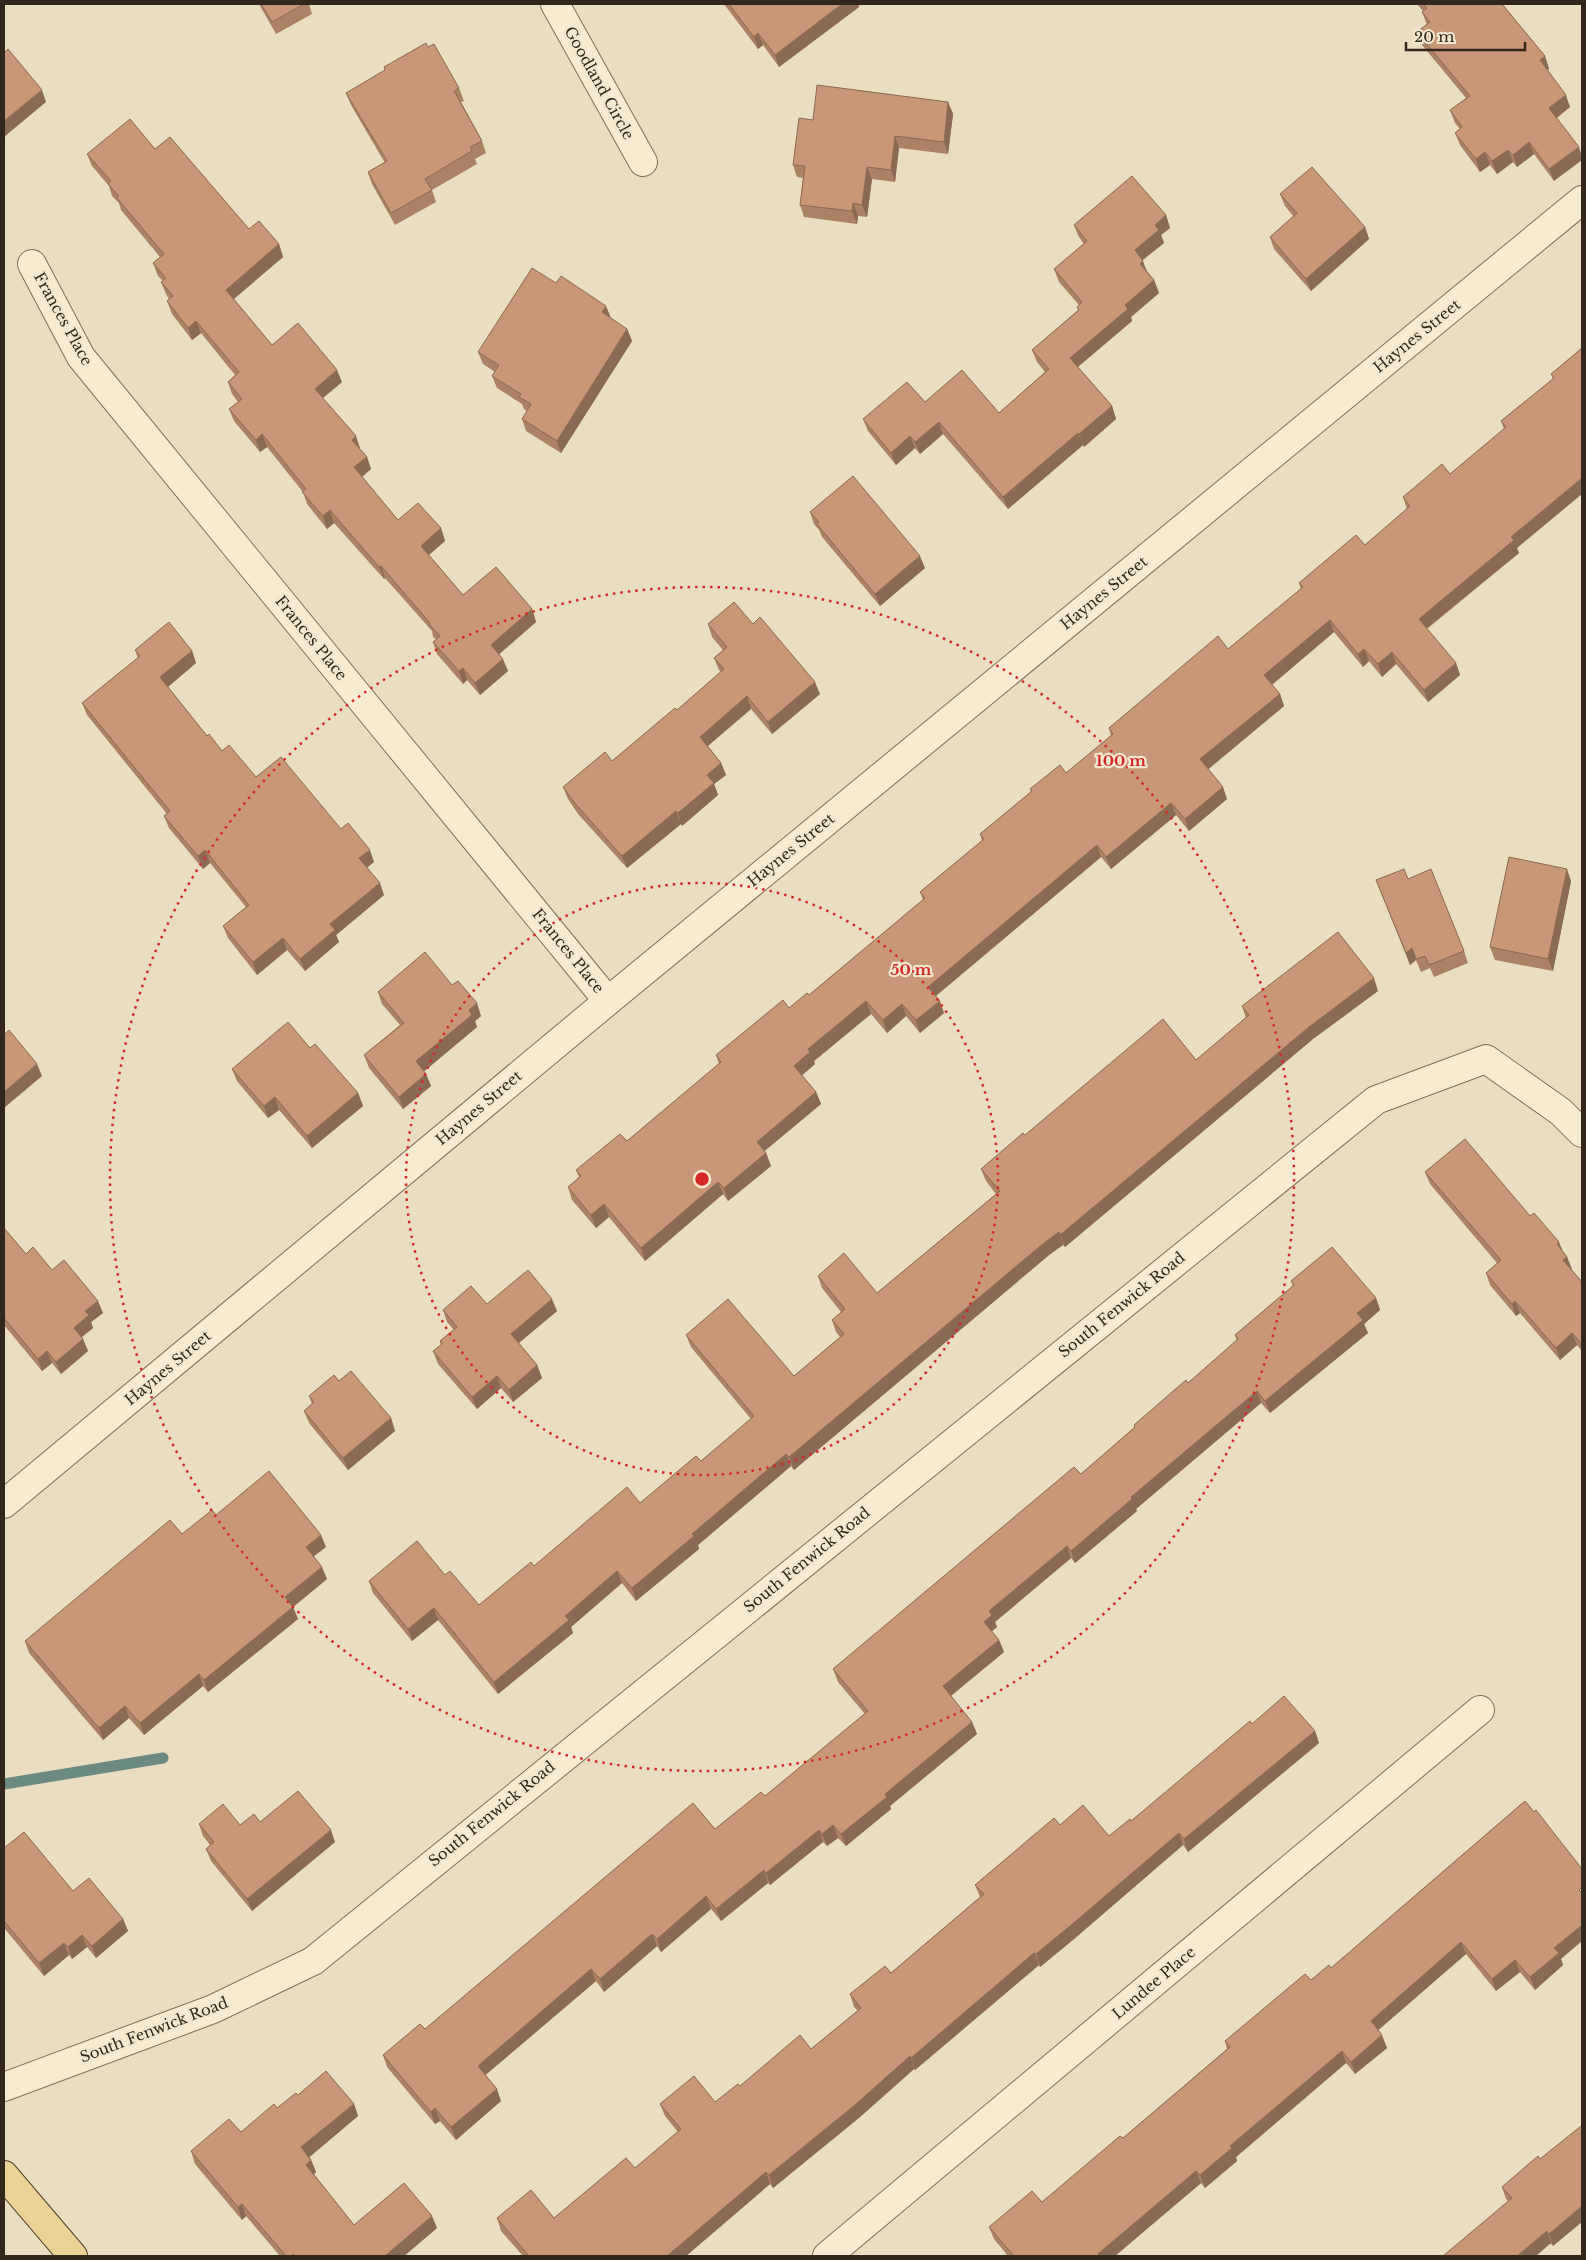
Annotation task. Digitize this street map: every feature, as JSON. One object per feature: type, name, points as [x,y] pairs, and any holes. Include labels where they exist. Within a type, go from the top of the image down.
[{"type":"main road","points":[[4,2175],[73,2256]]},
{"type":"street","name":"Goodland Circle","points":[[555,4],[643,162]]},
{"type":"street","name":"Haynes Street","points":[[4,1504],[608,1001],[1582,200]]},
{"type":"street","name":"Frances Place","points":[[32,264],[81,357],[608,1001]]},
{"type":"street","name":"South Fenwick Road","points":[[4,2087],[213,2009],[313,1961],[1376,1100],[1486,1059],[1561,1112],[1582,1133]]},
{"type":"street","name":"Lundee Place","points":[[828,2256],[1480,1710]]},
{"type":"building","points":[[261,4],[304,4],[272,22]]},
{"type":"building","points":[[729,4],[842,4],[775,55],[758,33],[754,37]]},
{"type":"building","points":[[1423,4],[1502,4],[1545,56],[1540,60],[1566,95],[1549,108],[1579,147],[1549,169],[1529,142],[1513,155],[1508,150],[1492,161],[1485,152],[1476,159],[1455,133],[1462,127],[1450,110],[1470,96],[1417,32],[1430,22],[1422,12],[1427,8]]},
{"type":"building","points":[[426,43],[428,47],[434,44],[459,88],[454,91],[482,141],[470,147],[472,151],[425,179],[432,190],[391,213],[368,172],[387,161],[346,93],[385,70],[384,67]]},
{"type":"building","points":[[8,49],[42,90],[4,121],[4,53]]},
{"type":"building","points":[[817,85],[948,102],[944,142],[895,136],[891,170],[867,167],[862,205],[853,203],[852,211],[800,205],[805,166],[793,165],[799,118],[813,120]]},
{"type":"building","points":[[130,119],[155,149],[170,137],[249,229],[259,221],[279,244],[226,290],[272,345],[298,323],[337,370],[315,389],[356,436],[352,440],[367,457],[354,467],[398,520],[418,503],[441,528],[421,546],[463,595],[496,567],[532,609],[491,645],[503,659],[475,683],[463,668],[459,671],[433,642],[440,636],[381,566],[379,567],[330,510],[323,516],[302,492],[306,489],[262,434],[256,440],[229,409],[242,399],[228,382],[239,372],[196,321],[188,328],[167,301],[173,296],[161,282],[166,278],[153,263],[164,254],[117,198],[119,196],[108,184],[111,181],[87,154]]},
{"type":"building","points":[[1312,167],[1365,227],[1306,279],[1270,237],[1297,213],[1280,194]]},
{"type":"building","points":[[1132,176],[1166,215],[1155,225],[1159,230],[1135,250],[1143,261],[1140,264],[1154,280],[1125,305],[1128,309],[1070,358],[1112,406],[1003,497],[939,422],[915,442],[910,436],[891,453],[863,419],[907,382],[925,402],[962,370],[999,413],[1049,369],[1032,350],[1079,310],[1077,307],[1082,302],[1054,269],[1087,241],[1074,225]]},
{"type":"building","points":[[532,268],[556,283],[561,276],[606,306],[602,312],[627,329],[557,441],[522,419],[531,404],[519,397],[521,394],[492,376],[499,365],[478,352]]},
{"type":"building","points":[[1582,348],[1582,478],[1511,537],[1514,540],[1419,619],[1456,663],[1424,690],[1392,652],[1378,664],[1364,649],[1358,654],[1330,620],[1264,675],[1280,694],[1200,759],[1223,787],[1185,819],[1171,803],[1106,857],[1097,845],[928,987],[940,1001],[916,1020],[902,1004],[883,1020],[866,1001],[808,1049],[810,1052],[794,1066],[816,1092],[757,1142],[766,1153],[724,1188],[718,1182],[641,1248],[604,1204],[591,1215],[568,1187],[581,1176],[576,1170],[620,1134],[627,1141],[721,1062],[716,1055],[783,1000],[789,1008],[807,993],[809,995],[925,898],[920,892],[984,839],[980,834],[1032,791],[1030,789],[1060,765],[1066,773],[1113,734],[1109,728],[1218,636],[1228,649],[1303,587],[1299,583],[1356,535],[1365,545],[1410,506],[1403,497],[1442,464],[1450,474],[1506,427],[1501,421],[1554,378],[1551,374]]},
{"type":"building","points":[[853,476],[920,556],[875,594],[817,524],[819,522],[810,512]]},
{"type":"building","points":[[734,602],[753,624],[760,617],[815,682],[768,722],[747,696],[700,737],[721,763],[707,775],[714,783],[678,813],[676,811],[622,856],[563,787],[605,752],[612,761],[675,708],[677,710],[724,669],[714,658],[727,647],[708,624]]},
{"type":"building","points":[[169,622],[192,651],[160,677],[207,736],[209,734],[222,751],[229,745],[256,777],[281,757],[341,829],[348,823],[370,850],[359,858],[380,883],[330,924],[335,930],[300,959],[283,938],[253,962],[223,926],[249,905],[205,850],[198,856],[164,816],[170,811],[82,703],[140,656],[135,650]]},
{"type":"building","points":[[1509,857],[1567,869],[1548,959],[1490,947]]},
{"type":"building","points":[[1404,869],[1408,879],[1431,869],[1464,951],[1429,965],[1425,956],[1416,959],[1412,948],[1406,953],[1376,880]]},
{"type":"building","points":[[1338,932],[1374,978],[1309,1027],[1060,1235],[1059,1232],[1044,1243],[789,1457],[786,1454],[632,1588],[617,1571],[565,1616],[569,1620],[494,1682],[434,1608],[408,1629],[369,1581],[417,1541],[445,1575],[450,1571],[479,1605],[531,1562],[534,1566],[627,1487],[640,1503],[696,1456],[701,1461],[754,1416],[686,1335],[728,1299],[794,1376],[844,1334],[832,1320],[845,1309],[818,1276],[844,1253],[877,1293],[1000,1191],[981,1169],[1023,1133],[1025,1135],[1163,1019],[1196,1060],[1249,1015],[1242,1006]]},
{"type":"building","points":[[425,952],[452,985],[458,981],[477,1003],[469,1010],[472,1015],[416,1061],[426,1074],[399,1097],[364,1055],[404,1023],[378,992]]},
{"type":"building","points":[[288,1022],[310,1048],[315,1044],[358,1093],[307,1136],[275,1097],[264,1106],[232,1069]]},
{"type":"building","points":[[9,1030],[37,1064],[4,1092],[4,1035]]},
{"type":"building","points":[[1465,1139],[1530,1216],[1534,1213],[1559,1242],[1557,1244],[1567,1257],[1563,1260],[1582,1282],[1582,1344],[1572,1333],[1556,1348],[1515,1301],[1512,1304],[1486,1273],[1501,1260],[1425,1172]]},
{"type":"building","points":[[4,1228],[26,1254],[33,1247],[52,1270],[64,1260],[98,1301],[85,1311],[89,1315],[74,1328],[83,1339],[56,1362],[47,1351],[38,1359],[4,1318]]},
{"type":"building","points":[[1332,1247],[1376,1298],[1357,1313],[1363,1320],[1265,1401],[1257,1391],[1131,1497],[1132,1499],[1071,1551],[1067,1546],[989,1611],[992,1615],[984,1622],[999,1640],[943,1686],[972,1722],[885,1794],[887,1797],[841,1834],[833,1825],[822,1834],[819,1830],[766,1873],[764,1870],[716,1909],[706,1896],[657,1939],[652,1934],[600,1979],[591,1969],[478,2066],[497,2089],[451,2127],[435,2108],[431,2112],[383,2055],[420,2024],[425,2029],[693,1803],[715,1829],[761,1792],[765,1796],[868,1711],[833,1669],[1074,1467],[1081,1474],[1186,1380],[1188,1383],[1238,1339],[1235,1335],[1294,1285],[1291,1281]]},
{"type":"building","points":[[528,1270],[552,1299],[511,1334],[537,1365],[509,1390],[497,1376],[472,1397],[433,1351],[442,1344],[440,1341],[457,1327],[443,1310],[471,1286],[487,1304]]},
{"type":"building","points":[[351,1371],[391,1418],[343,1458],[304,1411],[314,1402],[309,1396],[334,1375],[339,1381]]},
{"type":"building","points":[[269,1471],[321,1535],[306,1547],[322,1567],[285,1597],[293,1607],[204,1680],[199,1674],[140,1723],[125,1706],[99,1728],[25,1641],[170,1520],[182,1534],[212,1510],[216,1515]]},
{"type":"building","points":[[1284,1696],[1315,1731],[1184,1839],[1179,1833],[911,2058],[910,2056],[855,2105],[769,2175],[766,2172],[667,2256],[529,2256],[497,2218],[531,2190],[554,2218],[626,2158],[635,2168],[681,2129],[660,2104],[694,2076],[715,2102],[738,2084],[740,2086],[800,2035],[811,2049],[861,2008],[850,1994],[885,1966],[891,1973],[984,1894],[975,1885],[1054,1818],[1060,1825],[1083,1805],[1109,1836],[1130,1819],[1131,1821],[1250,1721],[1252,1724]]},
{"type":"building","points":[[298,1791],[331,1830],[247,1899],[206,1849],[214,1842],[199,1824],[223,1804],[240,1825],[254,1814],[260,1822]]},
{"type":"building","points":[[1525,1801],[1534,1812],[1536,1810],[1582,1869],[1582,1887],[1579,1890],[1582,1893],[1582,1925],[1554,1948],[1559,1953],[1530,1977],[1515,1960],[1492,1979],[1461,1942],[1371,2021],[1382,2035],[1351,2062],[1342,2051],[1230,2146],[1232,2148],[1200,2175],[1196,2171],[1098,2254],[1100,2256],[1014,2256],[989,2227],[1032,2191],[1042,2202],[1120,2136],[1123,2138],[1230,2047],[1225,2041],[1305,1974],[1311,1980],[1329,1965],[1331,1968]]},
{"type":"building","points":[[24,1832],[73,1891],[89,1878],[123,1919],[92,1946],[82,1935],[68,1947],[64,1943],[39,1963],[4,1921],[4,1848]]},
{"type":"building","points":[[326,2071],[354,2104],[301,2147],[311,2160],[306,2165],[354,2225],[404,2183],[432,2216],[385,2256],[295,2256],[293,2254],[286,2256],[242,2204],[238,2207],[191,2151],[229,2119],[241,2132],[274,2104],[277,2108],[296,2093],[298,2095]]},
{"type":"building","points":[[1581,2126],[1582,2206],[1549,2234],[1547,2231],[1517,2256],[1443,2256],[1512,2198],[1502,2187],[1538,2156],[1540,2159]]},
{"type":"waterway","points":[[4,1784],[163,1758]]}]
